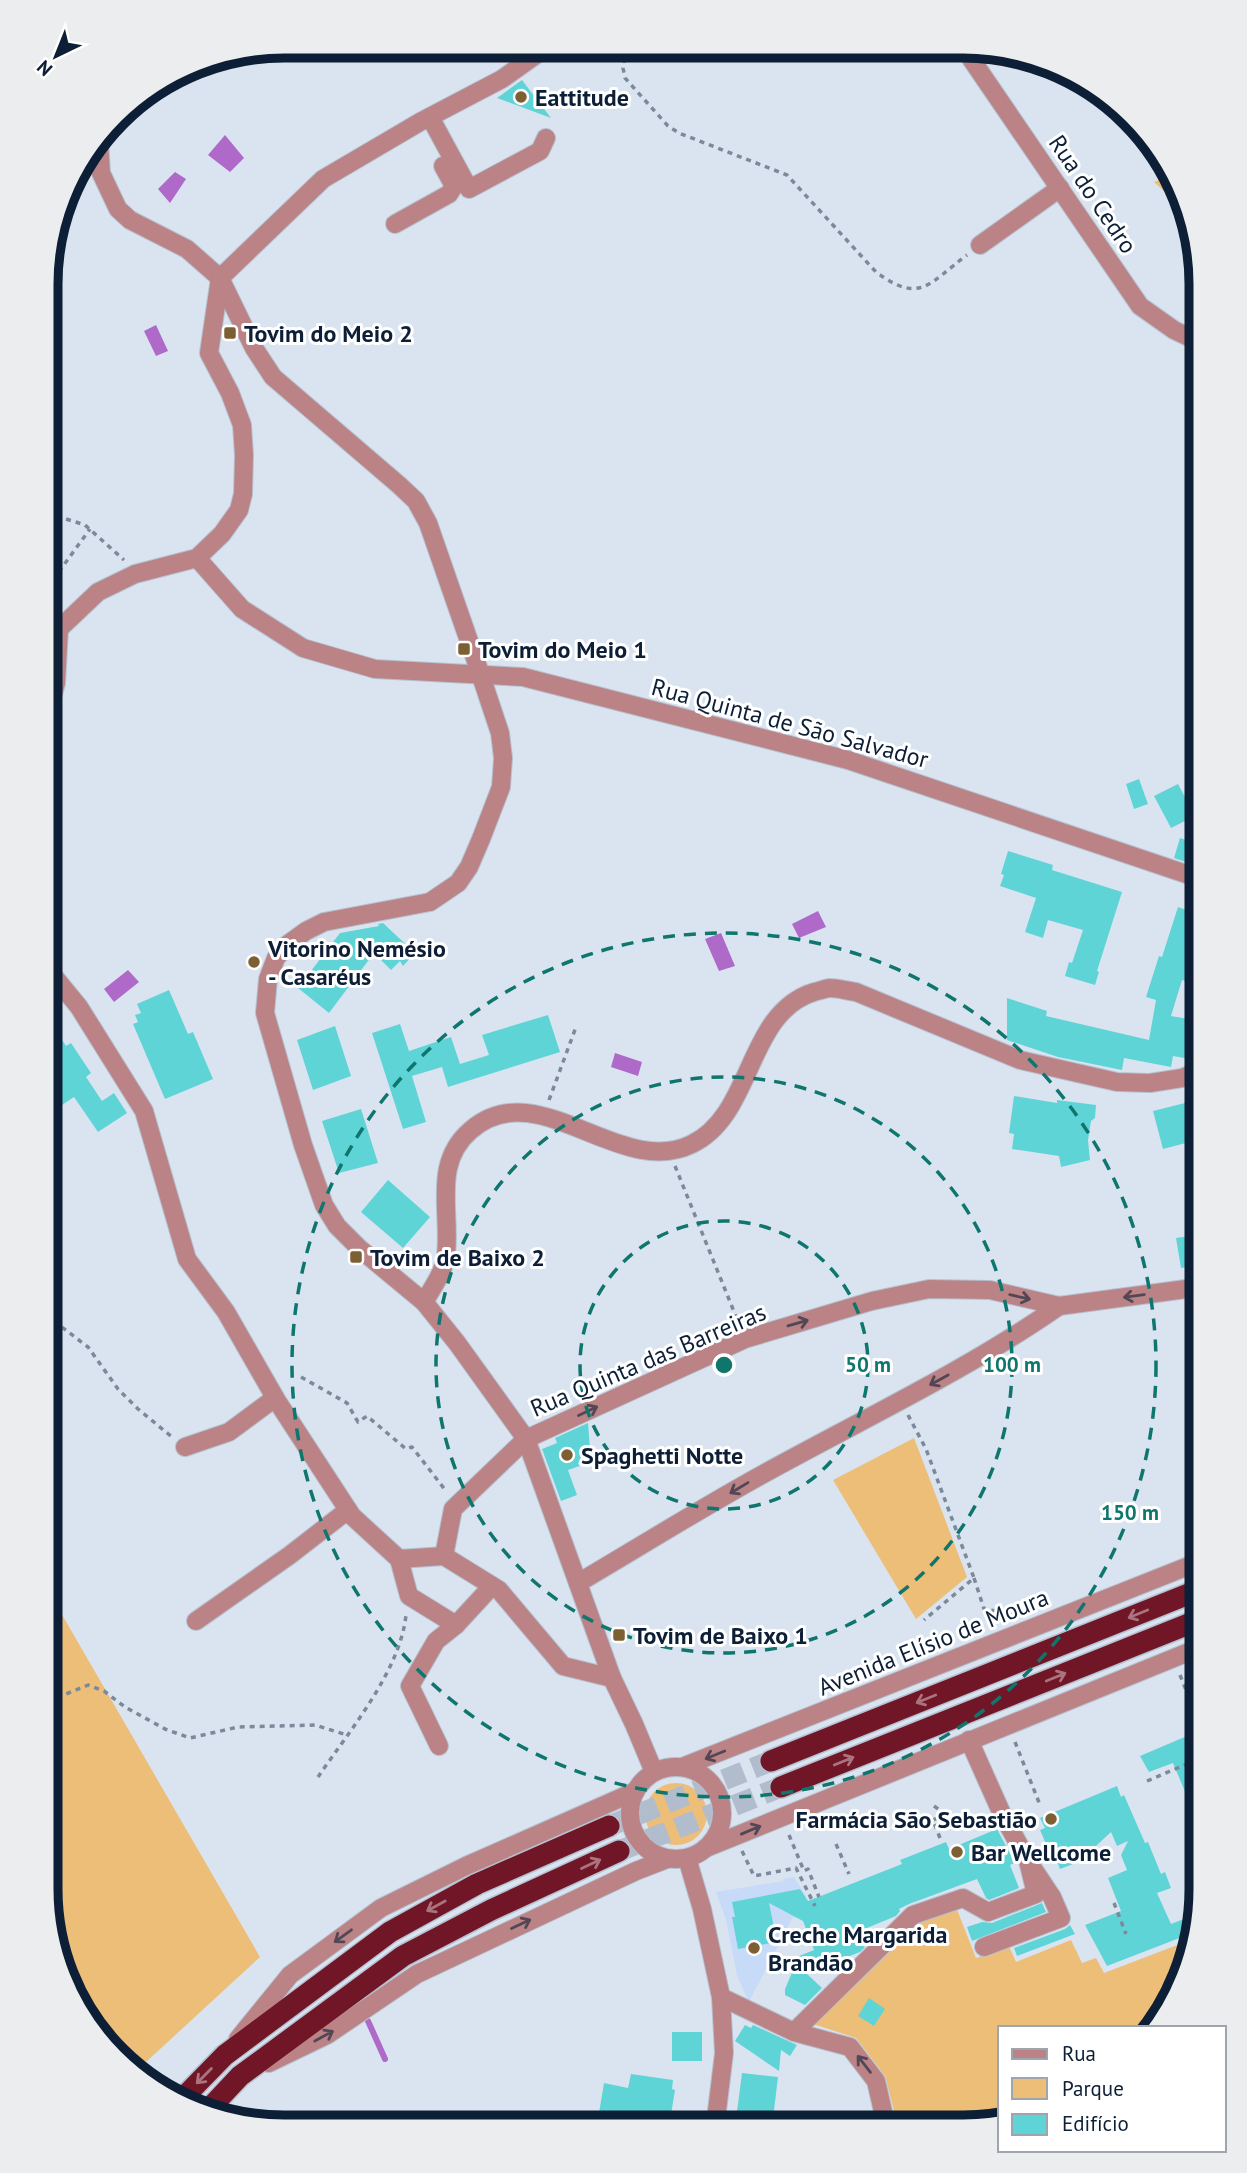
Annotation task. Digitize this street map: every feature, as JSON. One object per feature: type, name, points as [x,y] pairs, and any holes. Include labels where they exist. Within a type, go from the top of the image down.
[{"type":"highway","points":[[771,1761],[1189,1594]]},
{"type":"highway","points":[[781,1787],[1189,1624]]},
{"type":"highway","points":[[188,2093],[225,2055],[390,1932],[477,1884],[609,1826]]},
{"type":"highway","points":[[214,2104],[240,2076],[402,1956],[491,1910],[619,1851]]},
{"type":"street","points":[[58,647],[59,629],[98,592],[139,573],[197,558],[222,534],[239,510],[243,494],[242,425],[230,393],[209,353],[220,278],[323,178],[502,79],[532,58]]},
{"type":"street","name":"Rua do Cedro","points":[[971,59],[1140,306],[1174,330],[1189,337]]},
{"type":"street","points":[[425,120],[469,189],[540,151],[546,138]]},
{"type":"street","points":[[395,223],[449,194],[454,186],[425,120]]},
{"type":"street","points":[[100,154],[101,173],[117,209],[130,220],[187,249],[220,278],[254,348],[273,377],[416,501],[428,523],[500,733],[503,758],[500,787],[481,839],[458,883],[430,902],[324,922],[306,931],[288,944],[276,958],[268,979],[265,1013],[303,1145],[324,1205],[337,1226],[360,1249],[424,1302],[526,1439],[612,1678],[654,1772]]},
{"type":"street","points":[[980,245],[1059,188]]},
{"type":"street","name":"Rua Quinta de São Salvador","points":[[197,558],[242,609],[303,648],[375,669],[523,677],[848,760],[1189,875]]},
{"type":"street","points":[[58,981],[79,1007],[144,1111],[187,1259],[226,1312],[275,1398],[348,1510],[399,1559],[408,1596],[456,1625]]},
{"type":"street","points":[[424,1302],[439,1277],[446,1256],[446,1169],[454,1150],[470,1131],[487,1119],[507,1113],[530,1112],[631,1147],[651,1151],[673,1151],[693,1144],[715,1129],[726,1114],[773,1024],[786,1007],[804,996],[828,988],[856,992],[1020,1060],[1117,1082],[1150,1083],[1189,1075]]},
{"type":"street","name":"Rua Quinta das Barreiras","points":[[453,1509],[526,1439],[745,1339],[872,1301],[929,1289],[990,1290],[1059,1306],[1189,1289]]},
{"type":"street","points":[[578,1583],[765,1472],[1012,1339],[1059,1306]]},
{"type":"street","points":[[185,1447],[229,1432],[275,1398]]},
{"type":"street","points":[[444,1556],[453,1509]]},
{"type":"street","points":[[196,1621],[290,1555],[348,1510]]},
{"type":"street","points":[[399,1559],[444,1556],[499,1590],[562,1666],[612,1678]]},
{"type":"street","name":"Avenida Elísio de Moura","points":[[682,1767],[1189,1566]]},
{"type":"street","points":[[439,1746],[410,1686],[436,1641],[456,1625],[492,1586]]},
{"type":"street","points":[[240,2076],[327,2035],[417,1974],[636,1871],[667,1859],[687,1858],[781,1816],[1189,1652]]},
{"type":"street","points":[[969,1740],[1002,1814],[1052,1897],[1061,1918],[984,1947]]},
{"type":"street","points":[[667,1859],[643,1846],[630,1820],[630,1806],[643,1781],[654,1772],[667,1768],[682,1767],[696,1772],[709,1781],[718,1793],[722,1823],[716,1837],[706,1849]]},
{"type":"street","points":[[225,2055],[290,1975],[381,1908],[466,1866],[635,1793]]},
{"type":"street","points":[[687,1858],[702,1909],[721,1997],[724,2053],[716,2115]]},
{"type":"street","points":[[794,2032],[913,1915],[963,1898],[988,1912],[1036,1895],[1028,1861]]},
{"type":"street","points":[[721,1997],[794,2032],[850,2047],[876,2081],[884,2115]]},
{"type":"path","points":[[624,58],[625,78],[668,126],[679,133],[787,175],[876,272],[889,281],[906,289],[921,289],[980,245]]},
{"type":"path","points":[[58,516],[85,524],[139,573]]},
{"type":"path","points":[[58,574],[90,529]]},
{"type":"path","points":[[549,1101],[576,1027]]},
{"type":"path","points":[[673,1151],[674,1163],[745,1339]]},
{"type":"path","points":[[58,1324],[88,1347],[118,1389],[138,1409],[185,1447]]},
{"type":"path","points":[[301,1377],[347,1403],[358,1422],[367,1416],[406,1449],[412,1447],[445,1488],[453,1509]]},
{"type":"path","points":[[901,1401],[926,1449],[984,1609],[1020,1614]]},
{"type":"path","points":[[924,1620],[974,1578]]},
{"type":"path","points":[[318,1777],[385,1678],[404,1634],[408,1596]]},
{"type":"path","points":[[1173,1658],[1189,1698]]},
{"type":"path","points":[[58,1700],[88,1685],[104,1691],[125,1707],[165,1729],[190,1738],[238,1727],[302,1725],[315,1725],[347,1735]]},
{"type":"path","points":[[1008,1725],[1040,1805]]},
{"type":"path","points":[[1147,1781],[1189,1763]]},
{"type":"path","points":[[934,1807],[944,1813],[949,1825]]},
{"type":"path","points":[[781,1816],[804,1871],[808,1869],[819,1896]]},
{"type":"path","points":[[940,1838],[933,1820],[940,1817],[944,1827],[949,1825],[962,1830]]},
{"type":"path","points":[[736,1836],[754,1876],[796,1868],[815,1906]]},
{"type":"path","points":[[836,1844],[849,1874]]},
{"type":"path","points":[[1114,1903],[1126,1934]]},
{"type":"shaded area","points":[[225,135],[244,158],[230,172],[208,155]]},
{"type":"shaded area","points":[[175,172],[186,179],[170,203],[158,189]]},
{"type":"shaded area","points":[[156,325],[168,351],[156,356],[144,331]]},
{"type":"shaded area","points":[[818,911],[826,927],[799,938],[792,924]]},
{"type":"shaded area","points":[[721,933],[735,966],[719,971],[705,939]]},
{"type":"shaded area","points":[[128,970],[139,982],[114,1002],[104,989]]},
{"type":"shaded area","points":[[615,1053],[642,1062],[638,1076],[611,1067]]},
{"type":"shaded area","name":"Creche Margarida Brandão","points":[[794,1877],[806,1896],[749,2002],[737,1976],[726,1920],[716,1892]]},
{"type":"green space","points":[[1163,178],[1172,198],[1154,182]]},
{"type":"green space","points":[[914,1438],[967,1577],[916,1619],[833,1480]]},
{"type":"green space","points":[[58,1608],[260,1957],[143,2065],[114,2038],[96,2015],[70,1962],[58,1904]]},
{"type":"green space","points":[[670,1783],[682,1783],[698,1792],[705,1802],[705,1826],[698,1836],[682,1845],[670,1845],[659,1840],[650,1831],[645,1820],[645,1808],[650,1797],[659,1788]]},
{"type":"green space","points":[[956,1907],[976,1958],[1009,1946],[1016,1962],[1071,1940],[1082,1963],[1096,1958],[1104,1973],[1183,1943],[1172,1976],[1143,2026],[998,2026],[998,2112],[978,2115],[895,2115],[885,2076],[856,2038],[813,2024],[918,1920]]},
{"type":"building","points":[[522,80],[551,118],[497,98]]},
{"type":"building","points":[[1139,779],[1148,804],[1134,809],[1126,784]]},
{"type":"building","points":[[1178,784],[1189,805],[1189,819],[1171,828],[1154,796]]},
{"type":"building","points":[[1180,838],[1189,841],[1189,863],[1174,858]]},
{"type":"building","points":[[1008,851],[1053,865],[1052,870],[1122,892],[1095,985],[1065,976],[1083,930],[1048,920],[1043,938],[1025,932],[1036,898],[1000,886]]},
{"type":"building","points":[[1178,907],[1189,911],[1189,982],[1182,980],[1171,1016],[1189,1019],[1189,1059],[1173,1056],[1171,1067],[1124,1058],[1122,1070],[1058,1057],[1007,1040],[1007,998],[1047,1011],[1046,1016],[1149,1040],[1156,1000],[1146,997],[1159,956],[1162,957]]},
{"type":"building","points":[[383,923],[415,953],[403,966],[400,961],[391,970],[374,953],[329,1013],[298,988],[340,933]]},
{"type":"building","points":[[169,990],[188,1034],[193,1032],[213,1079],[165,1099],[133,1024],[138,1022],[135,1015],[141,1013],[137,1004]]},
{"type":"building","points":[[548,1015],[560,1052],[448,1087],[442,1067],[412,1076],[426,1122],[403,1129],[372,1033],[400,1024],[409,1051],[451,1037],[460,1064],[489,1055],[482,1035]]},
{"type":"building","points":[[335,1026],[351,1076],[313,1090],[297,1040]]},
{"type":"building","points":[[60,1037],[66,1046],[71,1043],[91,1073],[86,1077],[102,1101],[114,1093],[127,1113],[98,1132],[74,1097],[62,1105],[58,1099]]},
{"type":"building","points":[[1014,1096],[1057,1103],[1057,1100],[1096,1105],[1088,1140],[1090,1160],[1061,1167],[1059,1156],[1012,1149],[1014,1134],[1009,1133]]},
{"type":"building","points":[[1189,1102],[1189,1142],[1163,1149],[1153,1111]]},
{"type":"building","points":[[361,1109],[378,1163],[339,1173],[322,1121]]},
{"type":"building","points":[[388,1180],[430,1217],[403,1248],[361,1212]]},
{"type":"building","points":[[1189,1236],[1189,1267],[1181,1268],[1176,1238]]},
{"type":"building","name":"Spaghetti Notte","points":[[588,1423],[591,1462],[568,1470],[577,1495],[561,1501],[542,1449],[557,1443],[555,1438]]},
{"type":"building","points":[[1189,1735],[1189,1801],[1173,1763],[1149,1772],[1140,1756]]},
{"type":"building","points":[[1117,1786],[1121,1797],[1124,1795],[1145,1843],[1148,1842],[1161,1874],[1165,1872],[1171,1888],[1157,1893],[1171,1924],[1187,1918],[1184,1936],[1107,1966],[1085,1925],[1121,1911],[1108,1878],[1127,1870],[1121,1855],[1128,1841],[1117,1846],[1111,1832],[1096,1846],[1075,1846],[1081,1861],[1060,1869],[1056,1859],[1053,1860],[1040,1830],[1045,1828],[1040,1818]]},
{"type":"building","points":[[997,1829],[1015,1863],[1010,1865],[1019,1888],[989,1900],[977,1879],[909,1904],[899,1909],[896,1916],[845,1937],[865,1947],[860,1952],[806,1973],[822,1988],[805,2005],[785,1995],[799,1956],[814,1950],[803,1921],[769,1903],[777,1942],[738,1949],[732,1902],[800,1889],[808,1901],[902,1864],[900,1860],[946,1842],[949,1849]]},
{"type":"building","points":[[1042,1903],[1046,1912],[972,1941],[967,1927],[982,1922],[992,1923]]},
{"type":"building","points":[[1070,1925],[1075,1934],[1017,1956],[1014,1948]]},
{"type":"building","points":[[869,1998],[885,2009],[874,2026],[858,2016]]},
{"type":"building","points":[[745,2025],[751,2028],[753,2025],[797,2045],[790,2056],[781,2050],[779,2071],[735,2041]]},
{"type":"building","points":[[672,2032],[702,2032],[702,2061],[672,2061]]},
{"type":"building","points":[[742,2073],[778,2077],[773,2115],[737,2115]]},
{"type":"building","points":[[631,2074],[673,2080],[672,2089],[675,2090],[671,2115],[599,2113],[604,2083],[628,2088]]},
{"type":"waterway","points":[[368,2021],[385,2059]]},
{"type":"tunnel","points":[[609,1826],[771,1761]]},
{"type":"tunnel","points":[[619,1851],[781,1787]]},
{"type":"place","name":"Eattitude","points":[[521,97]]},
{"type":"place","name":"Tovim do Meio 2","points":[[230,333]]},
{"type":"place","name":"Tovim do Meio 1","points":[[464,649]]},
{"type":"place","name":"Vitorino Nemésio - Casaréus","points":[[254,962]]},
{"type":"place","name":"Tovim de Baixo 2","points":[[356,1257]]},
{"type":"place","name":"Spaghetti Notte","points":[[567,1455]]},
{"type":"place","name":"Tovim de Baixo 1","points":[[619,1635]]},
{"type":"place","name":"Farmácia São Sebastião","points":[[1051,1819]]},
{"type":"place","name":"Bar Wellcome","points":[[957,1852]]},
{"type":"place","name":"Creche Margarida Brandão","points":[[754,1948]]}]
